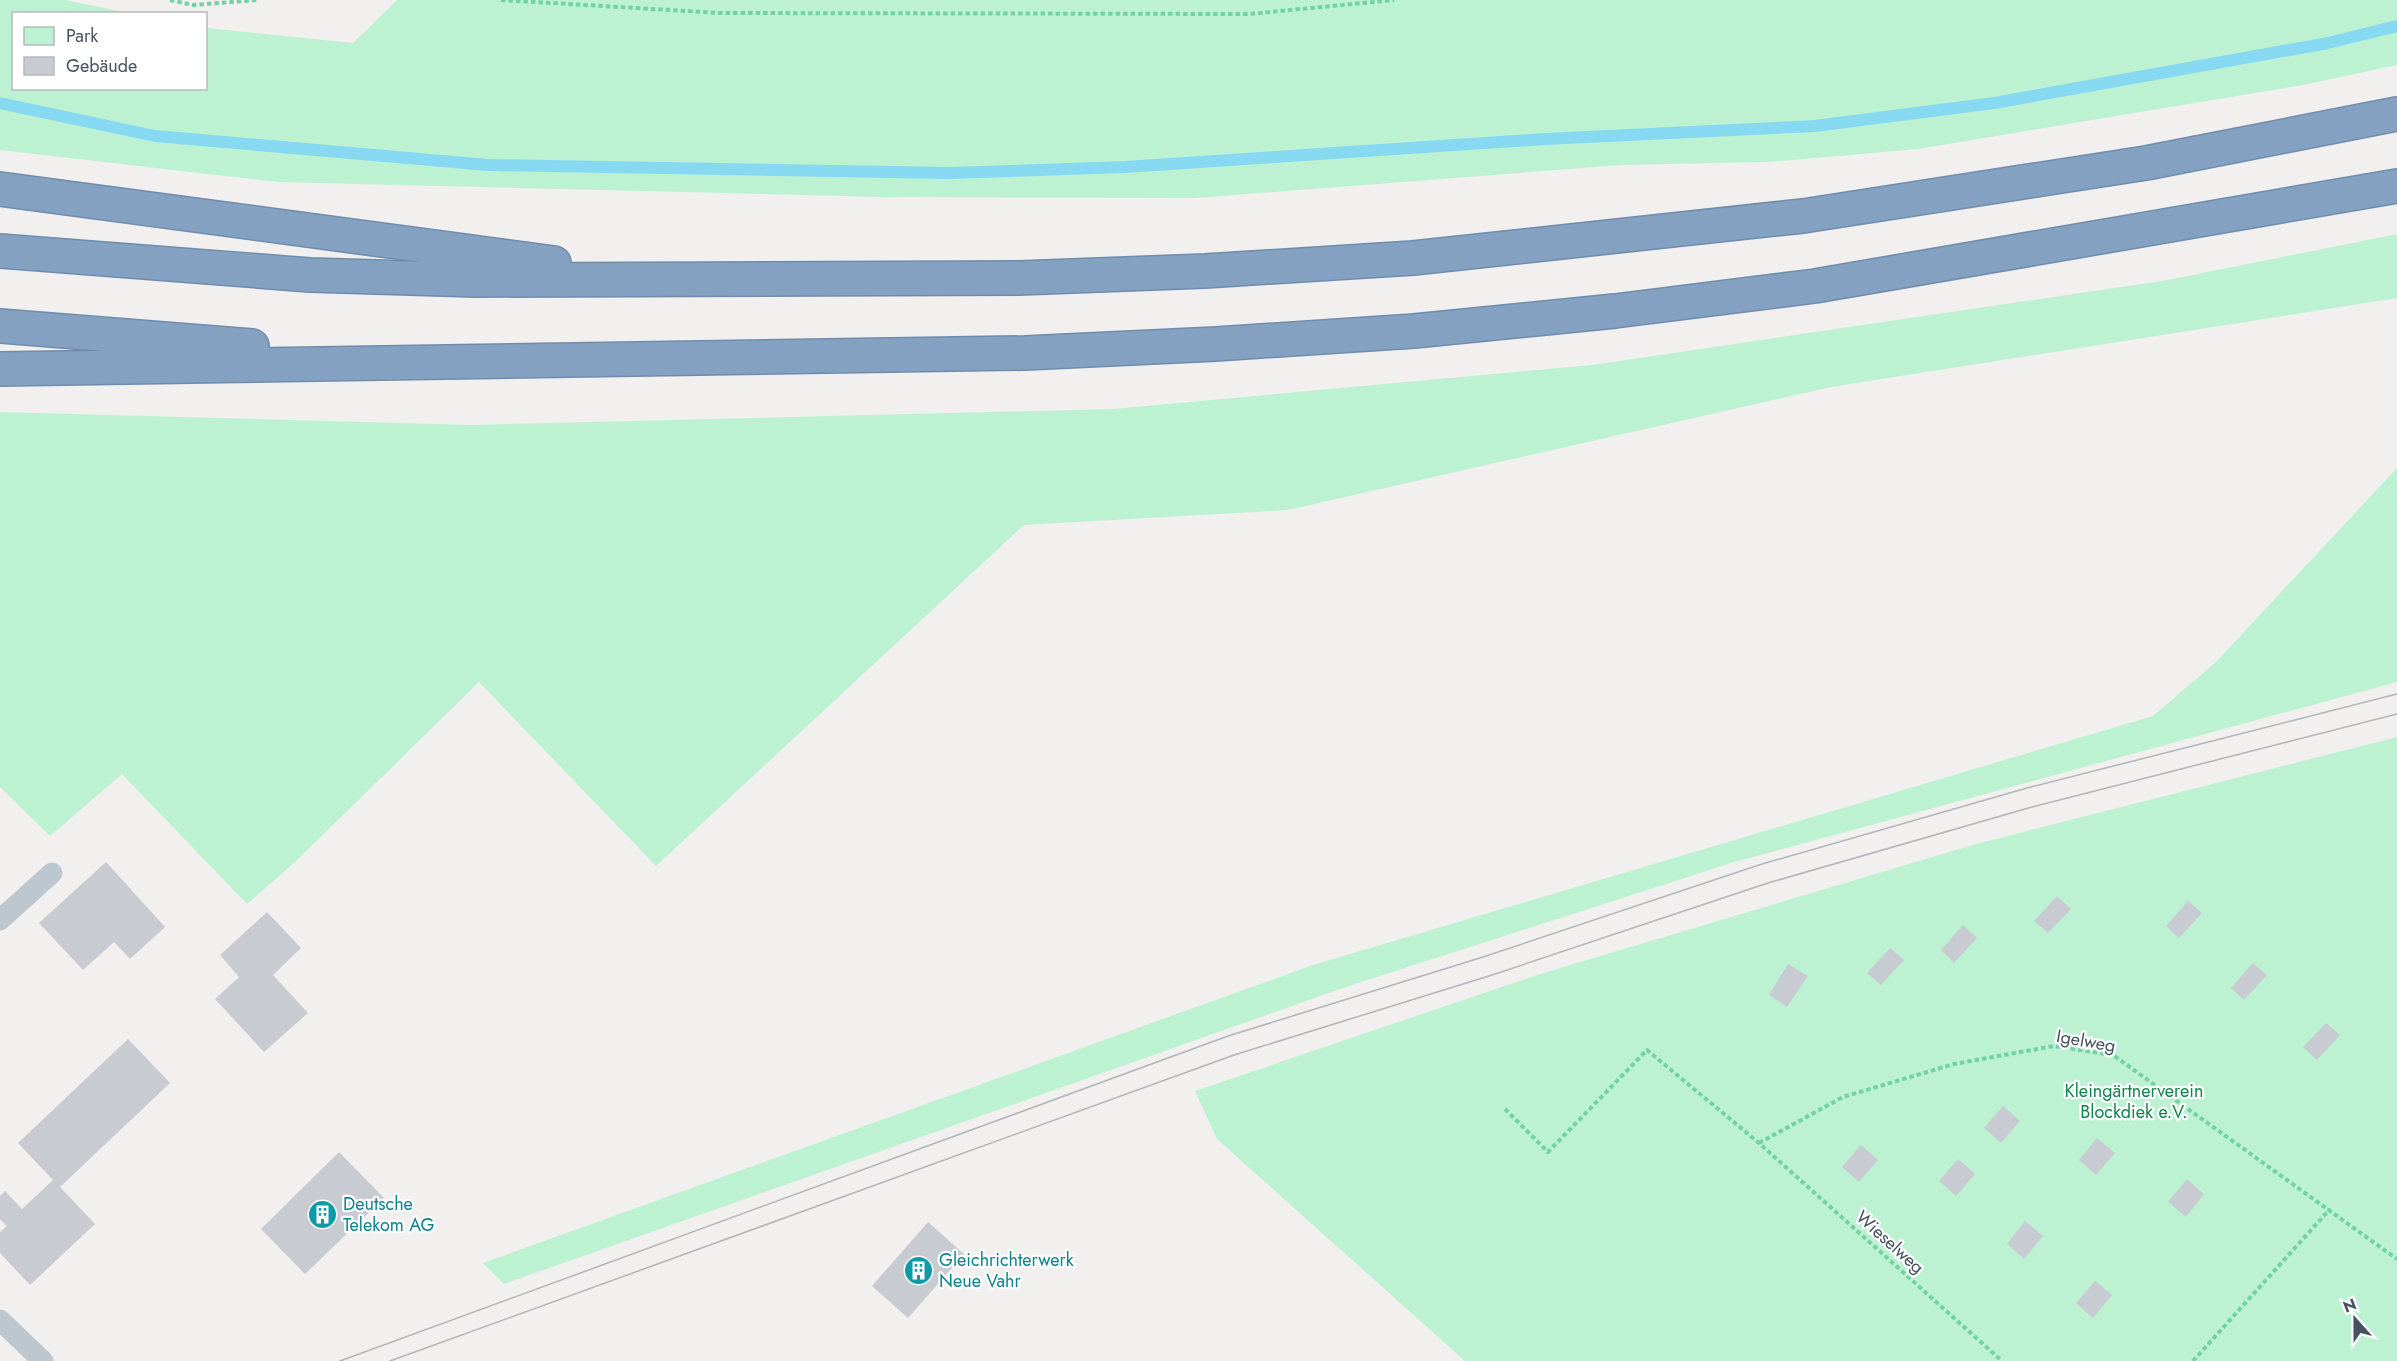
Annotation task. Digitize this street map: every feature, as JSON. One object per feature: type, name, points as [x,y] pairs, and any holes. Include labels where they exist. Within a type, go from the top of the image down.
[{"type":"highway","points":[[0,251],[310,275],[476,280],[1019,278],[1205,271],[1413,258],[1803,216],[2146,163],[2397,114]]},
{"type":"highway","points":[[0,369],[1025,353],[1414,331],[1615,311],[1815,286],[2397,186]]},
{"type":"highway","points":[[0,189],[687,280]]},
{"type":"highway","points":[[0,326],[96,335],[472,361]]},
{"type":"lane","points":[[0,920],[52,873]]},
{"type":"lane","points":[[0,1320],[43,1361]]},
{"type":"path","points":[[170,0],[193,5],[257,0]]},
{"type":"path","points":[[501,0],[720,13],[1249,14],[1392,0]]},
{"type":"path","name":"Igelweg","points":[[1759,1143],[1843,1097],[1954,1064],[2054,1046],[2114,1055],[2397,1259]]},
{"type":"path","name":"Wieselweg","points":[[1505,1109],[1548,1152],[1647,1050],[1759,1143],[2002,1361]]},
{"type":"path","points":[[2193,1361],[2330,1209]]},
{"type":"green space","points":[[0,0],[65,0],[124,12],[12,12],[12,90],[207,90],[207,28],[353,43],[397,0],[2397,0],[2397,65],[2303,85],[1918,149],[1768,162],[1621,165],[1196,198],[882,197],[277,182],[0,150]]},
{"type":"green space","points":[[2397,234],[2397,298],[1831,387],[1288,510],[1024,525],[656,866],[479,682],[295,862],[247,904],[122,774],[50,836],[0,787],[0,412],[472,425],[1113,409],[1592,365],[2162,281]]},
{"type":"green space","points":[[2397,468],[2397,682],[1731,863],[1349,986],[504,1284],[483,1263],[1313,965],[2153,716],[2216,662]]},
{"type":"green space","name":"Kleingärtnerverein Blockdiek e.V.","points":[[2397,737],[2397,1361],[1465,1361],[1217,1139],[1195,1091],[1540,974],[1976,844]]},
{"type":"building","points":[[106,862],[165,927],[130,959],[114,942],[83,970],[39,923]]},
{"type":"building","points":[[2057,896],[2071,909],[2048,933],[2034,921]]},
{"type":"building","points":[[2188,901],[2202,913],[2179,938],[2166,926]]},
{"type":"building","points":[[267,912],[301,948],[273,975],[308,1013],[264,1052],[215,999],[239,977],[220,955]]},
{"type":"building","points":[[1963,925],[1977,938],[1954,963],[1941,950]]},
{"type":"building","points":[[1890,948],[1904,960],[1881,985],[1867,973]]},
{"type":"building","points":[[2253,963],[2267,975],[2244,1000],[2231,988]]},
{"type":"building","points":[[1788,964],[1808,976],[1787,1007],[1769,995]]},
{"type":"building","points":[[2326,1023],[2340,1035],[2317,1060],[2303,1047]]},
{"type":"building","points":[[128,1039],[170,1083],[60,1187],[95,1224],[30,1285],[0,1253],[0,1232],[7,1226],[0,1219],[0,1196],[5,1191],[22,1209],[53,1180],[18,1143]]},
{"type":"building","points":[[2003,1106],[2020,1121],[2001,1143],[1984,1128]]},
{"type":"building","points":[[2097,1138],[2115,1153],[2096,1175],[2079,1160]]},
{"type":"building","points":[[1861,1145],[1878,1160],[1859,1182],[1842,1167]]},
{"type":"building","name":"Deutsche Telekom AG","points":[[339,1152],[384,1198],[305,1274],[261,1229]]},
{"type":"building","points":[[1958,1159],[1975,1174],[1956,1196],[1939,1181]]},
{"type":"building","points":[[2187,1179],[2204,1194],[2186,1217],[2168,1202]]},
{"type":"building","points":[[2025,1221],[2043,1236],[2024,1259],[2007,1244]]},
{"type":"building","name":"Gleichrichterwerk Neue Vahr","points":[[928,1222],[964,1254],[908,1318],[872,1286]]},
{"type":"building","points":[[2095,1281],[2112,1295],[2093,1318],[2076,1303]]},
{"type":"waterway","points":[[0,103],[155,136],[488,165],[950,173],[1125,167],[1545,139],[1815,126],[1994,103],[2328,43],[2397,26]]},
{"type":"tram line","points":[[340,1361],[1228,1036],[1483,957],[1762,864],[2027,788],[2397,694]]},
{"type":"tram line","points":[[390,1361],[1234,1055],[1489,976],[1768,883],[2032,807],[2397,714]]},
{"type":"place","name":"Deutsche Telekom AG","points":[[322,1214]]},
{"type":"place","name":"Gleichrichterwerk Neue Vahr","points":[[918,1270]]}]
